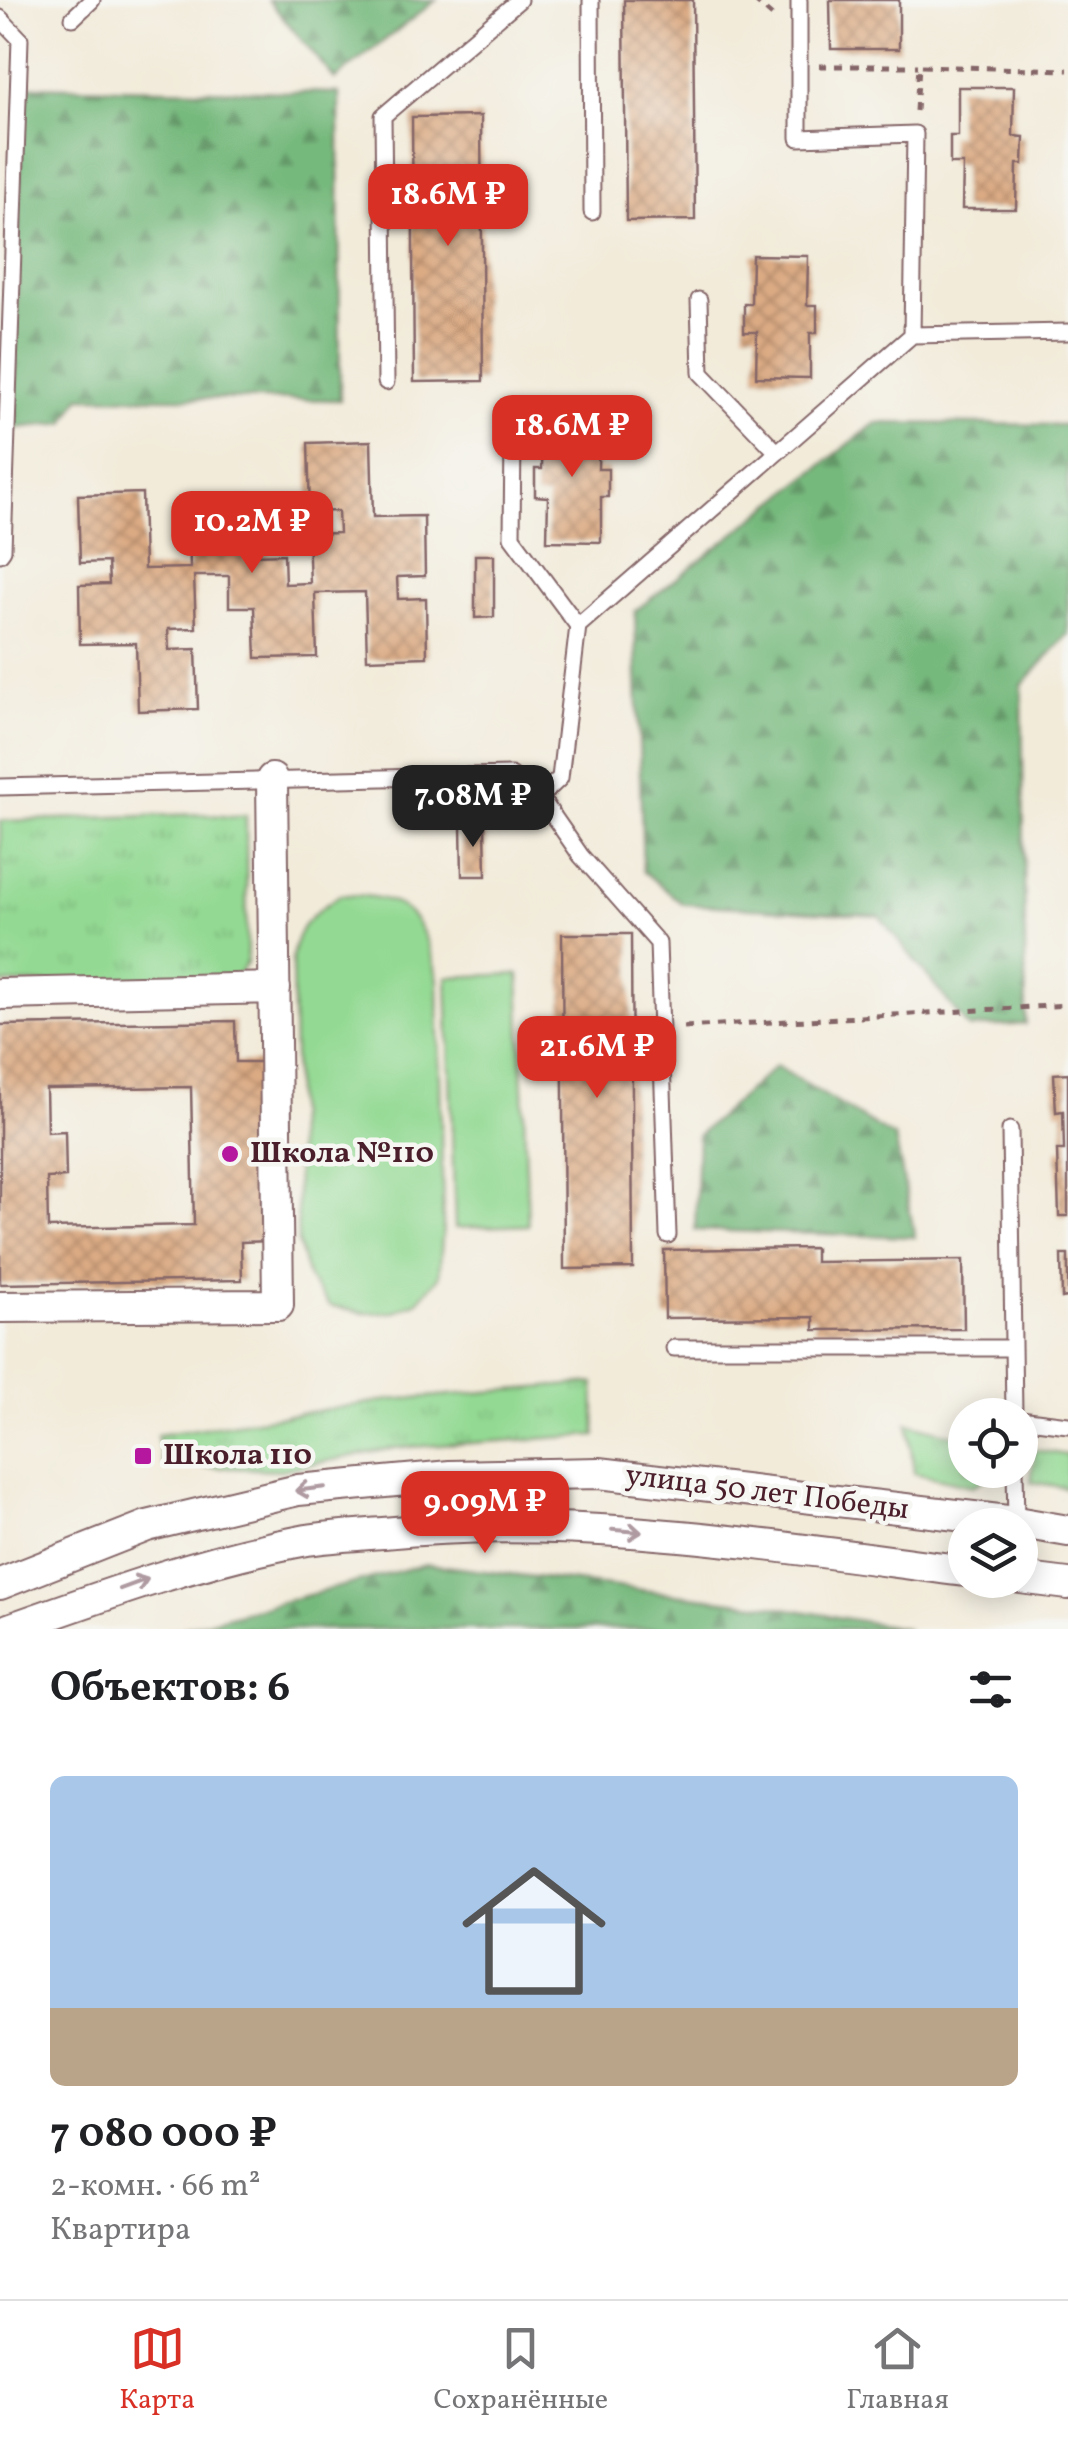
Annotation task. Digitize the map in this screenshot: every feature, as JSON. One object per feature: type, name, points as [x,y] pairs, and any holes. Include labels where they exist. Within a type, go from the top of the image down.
[{"type":"street","points":[[0,1307],[278,1304],[272,779]]},
{"type":"street","points":[[0,994],[275,988]]},
{"type":"street","name":"улица 50 лет Победы","points":[[0,1584],[148,1526],[204,1512],[298,1490],[450,1476],[599,1474],[948,1515]]},
{"type":"street","name":"улица 50 лет Победы","points":[[9,1629],[162,1574],[309,1540],[456,1526],[590,1527],[948,1569]]},
{"type":"street","name":"улица 50 лет Победы","points":[[1038,1526],[1068,1531]]},
{"type":"street","points":[[1038,1580],[1068,1584]]},
{"type":"lane","points":[[73,18],[92,0]]},
{"type":"lane","points":[[386,382],[384,116],[518,0]]},
{"type":"lane","points":[[591,0],[592,212]]},
{"type":"lane","points":[[799,0],[799,138],[915,134],[912,334]]},
{"type":"lane","points":[[0,18],[20,39],[4,531],[0,554]]},
{"type":"lane","points":[[700,300],[701,373],[777,452]]},
{"type":"lane","points":[[540,797],[560,778],[578,626],[912,334],[1068,332]]},
{"type":"lane","points":[[513,438],[512,537],[578,626]]},
{"type":"lane","points":[[0,787],[511,775],[540,797],[581,856],[658,943],[668,1234]]},
{"type":"lane","points":[[1010,1130],[1016,1398]]},
{"type":"lane","points":[[674,1348],[1014,1348]]},
{"type":"lane","points":[[1038,1420],[1068,1424]]},
{"type":"path","points":[[801,66],[1068,70]]},
{"type":"path","points":[[915,134],[919,66]]},
{"type":"path","points":[[661,1028],[1068,1005]]},
{"type":"green space","points":[[268,0],[436,0],[335,79]]},
{"type":"green space","points":[[22,86],[339,93],[340,400],[80,397],[65,423],[14,428]]},
{"type":"green space","points":[[876,423],[1068,425],[1068,634],[1022,685],[1026,1024],[969,1028],[879,916],[683,904],[643,871],[635,611]]},
{"type":"green space","points":[[246,815],[247,962],[234,981],[0,984],[0,821]]},
{"type":"green space","points":[[340,895],[382,899],[409,913],[426,940],[438,980],[443,1225],[439,1277],[418,1301],[394,1312],[366,1313],[330,1306],[308,1278],[298,1243],[292,958],[307,921]]},
{"type":"green space","points":[[519,974],[528,1225],[455,1228],[447,977]]},
{"type":"green space","points":[[776,1066],[895,1138],[915,1237],[695,1230],[698,1135]]},
{"type":"green space","points":[[594,1383],[596,1435],[395,1448],[281,1470],[163,1465],[157,1435],[390,1400]]},
{"type":"green space","points":[[908,1423],[948,1434],[948,1480],[914,1473]]},
{"type":"green space","points":[[1038,1450],[1068,1455],[1068,1488],[1038,1483]]},
{"type":"green space","points":[[426,1564],[766,1605],[908,1629],[180,1629]]},
{"type":"building","points":[[624,0],[693,0],[695,220],[626,221]]},
{"type":"building","points":[[830,0],[899,0],[899,49],[831,49]]},
{"type":"building","points":[[958,87],[1014,87],[1013,136],[1024,137],[1023,164],[1017,164],[1016,209],[962,209],[963,164],[950,164],[950,136],[958,136]]},
{"type":"building","points":[[481,116],[483,381],[414,382],[412,117]]},
{"type":"building","points":[[752,255],[808,256],[807,305],[817,305],[817,333],[810,333],[810,378],[756,377],[757,332],[744,332],[744,304],[751,304]]},
{"type":"building","points":[[543,420],[599,420],[598,469],[608,469],[608,497],[601,497],[601,542],[547,541],[548,497],[535,496],[535,469],[542,469]]},
{"type":"building","points":[[371,441],[373,517],[424,516],[425,576],[397,577],[398,599],[426,598],[427,657],[367,659],[365,592],[315,593],[317,657],[256,658],[254,607],[229,607],[229,576],[194,576],[196,628],[168,629],[169,650],[196,649],[198,709],[138,711],[136,643],[80,644],[79,585],[109,584],[108,562],[80,563],[78,495],[142,493],[144,569],[190,568],[188,501],[255,499],[256,555],[284,554],[285,584],[310,583],[308,534],[339,533],[338,511],[310,512],[308,443]]},
{"type":"building","points":[[475,555],[494,555],[494,617],[475,618]]},
{"type":"building","points":[[461,825],[485,825],[486,876],[462,876]]},
{"type":"building","points":[[562,934],[631,934],[633,1268],[564,1269]]},
{"type":"building","name":"Школа №110","points":[[235,1021],[236,1062],[266,1062],[269,1241],[241,1242],[242,1280],[0,1284],[0,1025]],"holes":[[[191,1087],[194,1225],[48,1228],[47,1178],[66,1177],[65,1131],[47,1132],[46,1089]]]},
{"type":"building","points":[[1068,1073],[1068,1216],[1059,1216],[1057,1150],[1064,1150],[1063,1111],[1056,1112],[1054,1074]]},
{"type":"building","points":[[815,1248],[815,1262],[963,1260],[964,1329],[814,1330],[814,1317],[665,1318],[664,1250]]},
{"type":"building","points":[[1061,1255],[1068,1255],[1068,1297],[1062,1298]]},
{"type":"place","name":"Школа №110","points":[[230,1154]]},
{"type":"place","name":"Школа 110","points":[[143,1456]]}]
